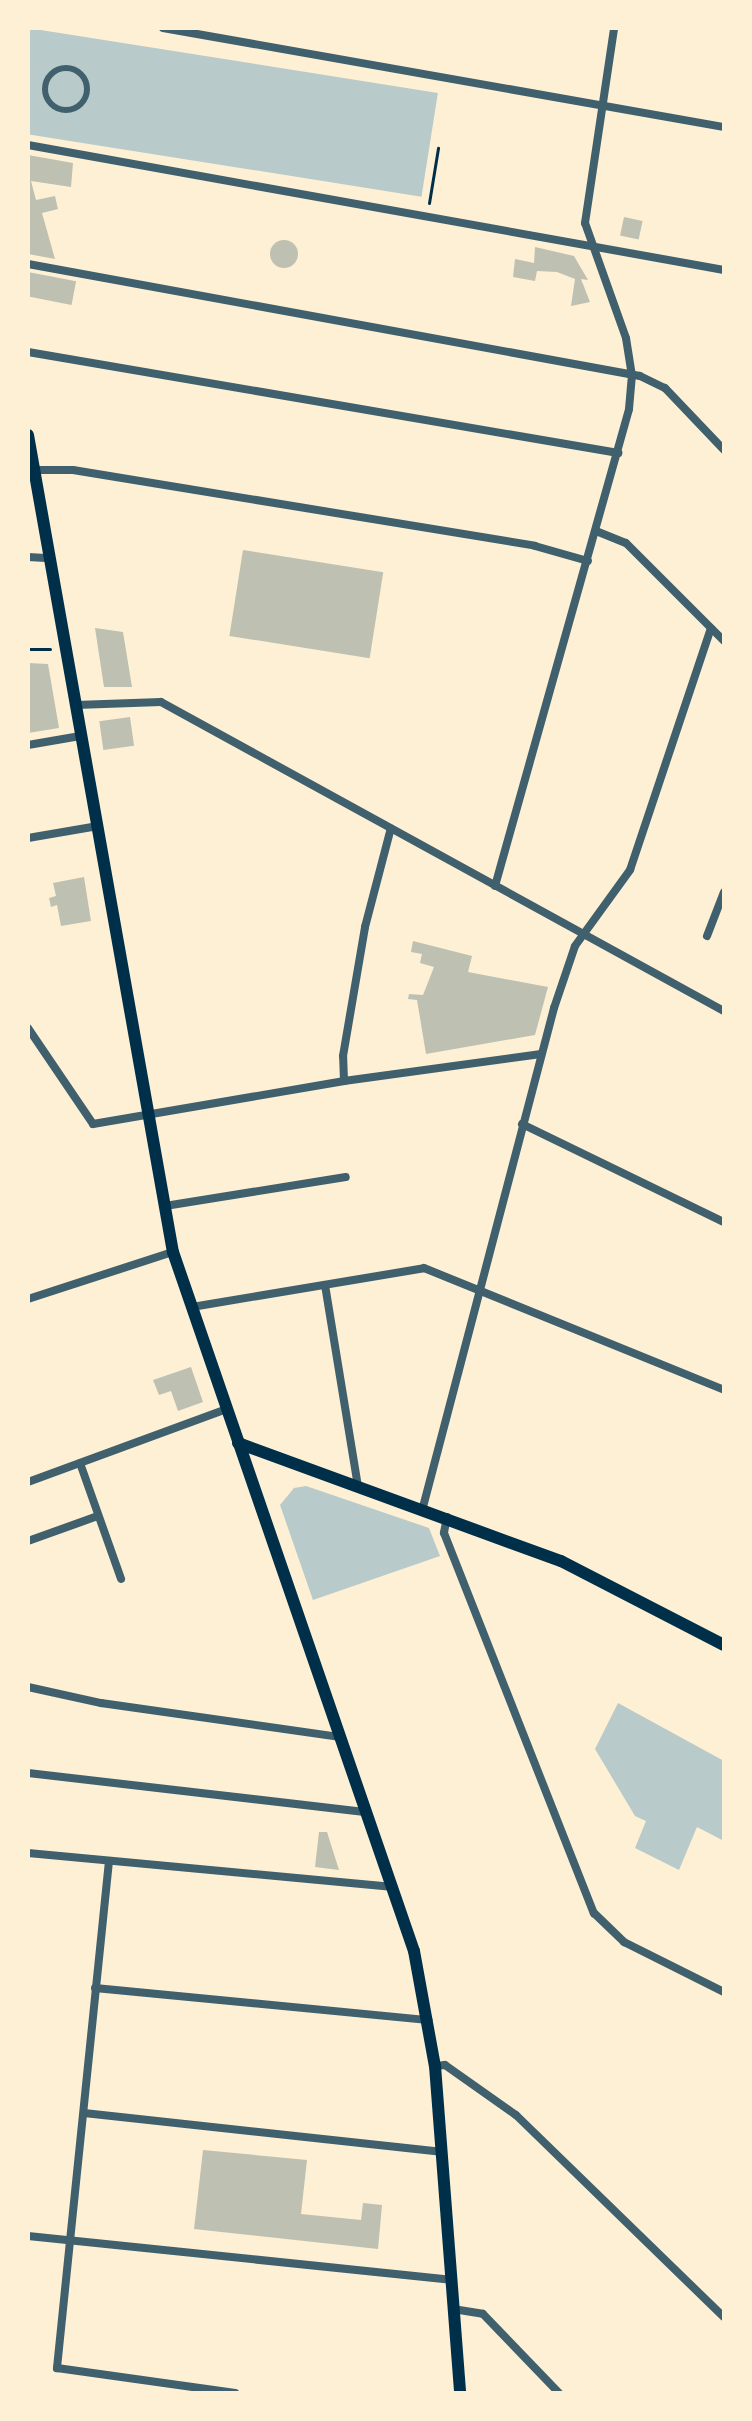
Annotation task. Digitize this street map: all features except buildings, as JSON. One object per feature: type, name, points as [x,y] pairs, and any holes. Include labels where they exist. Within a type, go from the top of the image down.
[{"type":"main road","points":[[28,435],[31,470],[50,558],[173,1252],[414,1951],[435,2066],[460,2393]]},
{"type":"main road","points":[[238,1443],[423,1507],[561,1561],[724,1645]]},
{"type":"street","points":[[163,28],[724,127]]},
{"type":"street","points":[[495,886],[618,453],[632,376],[626,338],[590,244],[586,204],[614,28]]},
{"type":"street","points":[[67,68],[83,76],[87,93],[79,106],[64,110],[50,102],[45,86],[55,71],[67,68]]},
{"type":"street","points":[[28,145],[724,270]]},
{"type":"street","points":[[28,264],[632,376],[665,388],[724,450]]},
{"type":"street","points":[[28,352],[618,453]]},
{"type":"street","points":[[31,470],[73,470],[535,546],[588,561]]},
{"type":"street","points":[[596,531],[626,543],[724,641]]},
{"type":"street","points":[[28,557],[50,558]]},
{"type":"street","points":[[423,1507],[478,1286],[541,1054],[575,946],[630,870],[711,628]]},
{"type":"street","points":[[76,705],[161,702],[724,1011]]},
{"type":"street","points":[[28,745],[80,736]]},
{"type":"street","points":[[28,838],[98,826]]},
{"type":"street","points":[[344,1081],[365,927],[391,828]]},
{"type":"street","points":[[707,936],[724,892]]},
{"type":"street","points":[[28,1028],[93,1124],[344,1081],[541,1054]]},
{"type":"street","points":[[522,1124],[724,1222]]},
{"type":"street","points":[[165,1206],[346,1177]]},
{"type":"street","points":[[28,1299],[173,1252]]},
{"type":"street","points":[[192,1307],[424,1268],[478,1286],[724,1390]]},
{"type":"street","points":[[325,1285],[358,1486]]},
{"type":"street","points":[[28,1482],[226,1409]]},
{"type":"street","points":[[80,1463],[121,1579]]},
{"type":"street","points":[[28,1541],[98,1516]]},
{"type":"street","points":[[447,1516],[444,1533],[594,1913],[624,1942],[724,1992]]},
{"type":"street","points":[[28,1687],[101,1703],[342,1737]]},
{"type":"street","points":[[28,1773],[367,1812]]},
{"type":"street","points":[[28,1853],[393,1887]]},
{"type":"street","points":[[109,1861],[57,2368],[235,2393]]},
{"type":"street","points":[[95,1988],[428,2020]]},
{"type":"street","points":[[435,2066],[445,2065],[516,2115],[724,2317]]},
{"type":"street","points":[[84,2113],[441,2152]]},
{"type":"street","points":[[28,2236],[451,2280]]},
{"type":"street","points":[[453,2309],[473,2308],[483,2314],[559,2393]]},
{"type":"path","points":[[427,216],[438,148]]},
{"type":"path","points":[[28,649],[66,649]]},
{"type":"shaded area","points":[[28,28],[438,93],[421,197],[28,134]]},
{"type":"shaded area","points":[[306,1486],[429,1528],[440,1556],[313,1600],[280,1505],[294,1488]]},
{"type":"shaded area","points":[[618,1703],[724,1761],[724,1841],[697,1827],[679,1870],[635,1848],[646,1821],[635,1816],[595,1749]]}]
